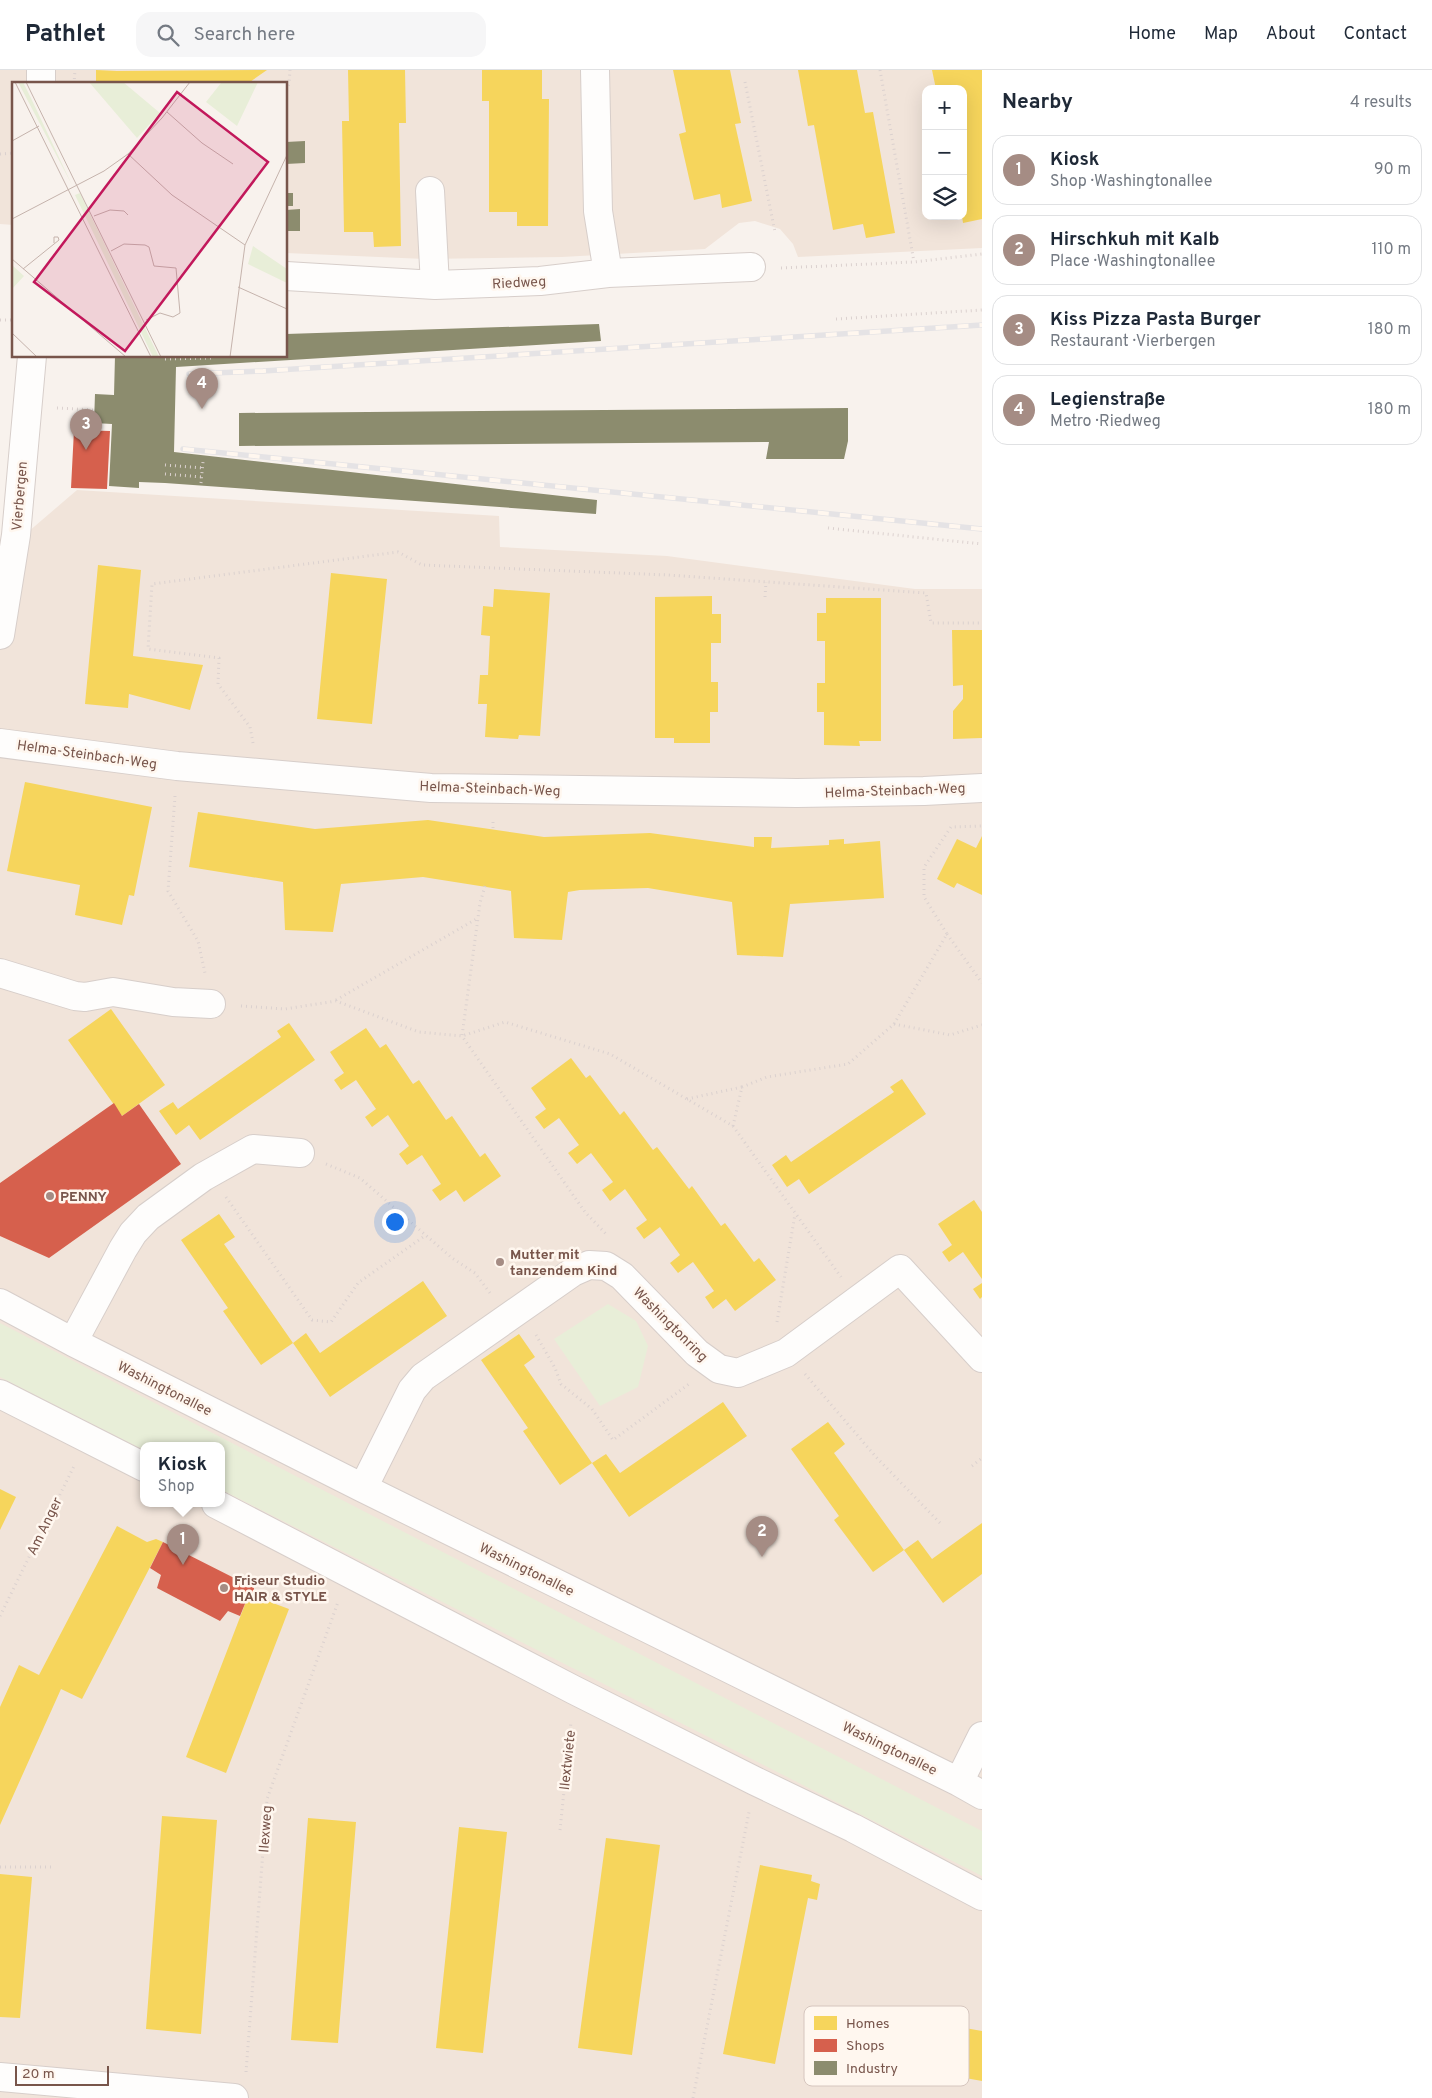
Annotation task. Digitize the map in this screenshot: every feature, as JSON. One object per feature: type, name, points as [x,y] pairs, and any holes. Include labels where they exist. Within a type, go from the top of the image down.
[{"type":"street","points":[[595,70],[598,211],[608,273]]},
{"type":"street","points":[[430,191],[435,285]]},
{"type":"street","name":"Riedweg","points":[[288,276],[435,285],[540,281],[608,273],[751,268]]},
{"type":"street","name":"Vierbergen","points":[[0,634],[16,535],[32,358]]},
{"type":"street","name":"Helma-Steinbach-Weg","points":[[0,742],[178,766],[431,788],[797,792],[982,788]]},
{"type":"street","points":[[0,973],[75,996],[85,997],[112,992],[173,1002],[211,1004]]},
{"type":"street","points":[[73,1342],[123,1249],[137,1228],[148,1217],[210,1174],[253,1149],[300,1153]]},
{"type":"street","points":[[364,1488],[412,1390],[423,1377],[573,1272],[589,1265],[606,1266]]},
{"type":"street","name":"Washingtonring","points":[[606,1266],[622,1276],[697,1353],[719,1369],[738,1373],[779,1356],[900,1268],[982,1358]]},
{"type":"street","name":"Washingtonallee","points":[[0,1303],[73,1342],[364,1488],[971,1789]]},
{"type":"street","points":[[0,1394],[140,1465]]},
{"type":"street","points":[[222,1507],[574,1690],[853,1828],[982,1896]]},
{"type":"street","points":[[971,1789],[982,1736]]},
{"type":"street","points":[[0,2076],[240,2088]]},
{"type":"path","points":[[288,86],[290,70]]},
{"type":"path","points":[[880,70],[914,262]]},
{"type":"path","points":[[745,82],[775,232]]},
{"type":"path","points":[[751,268],[797,268],[914,262],[982,254]]},
{"type":"path","points":[[836,319],[982,310]]},
{"type":"path","points":[[165,360],[208,358]]},
{"type":"path","points":[[211,358],[211,365]]},
{"type":"path","points":[[27,406],[94,410]]},
{"type":"path","points":[[202,483],[203,462]]},
{"type":"path","points":[[165,465],[203,468]]},
{"type":"path","points":[[165,474],[202,477]]},
{"type":"path","points":[[828,528],[982,544]]},
{"type":"path","points":[[257,773],[250,727],[218,684],[219,658],[148,649],[152,584],[398,552],[422,565],[668,575],[926,593],[932,623],[982,623]]},
{"type":"path","points":[[765,597],[766,582]]},
{"type":"path","points":[[178,766],[168,891],[198,941],[211,1004],[285,1010],[336,1001],[478,918]]},
{"type":"path","points":[[982,826],[951,827],[924,867],[924,897],[947,934],[982,983]]},
{"type":"path","points":[[485,886],[480,903],[462,1036],[585,1212],[611,1240],[606,1266]]},
{"type":"path","points":[[688,1099],[742,1087],[767,1077],[848,1064],[894,1024],[947,934]]},
{"type":"path","points":[[336,1001],[419,1032],[462,1036],[505,1022],[578,1042],[610,1054],[733,1126],[857,1300]]},
{"type":"path","points":[[894,1024],[950,1035],[982,1025]]},
{"type":"path","points":[[733,1126],[742,1087]]},
{"type":"path","points":[[300,1153],[360,1178],[452,1258],[475,1273],[515,1313],[555,1368],[562,1384],[592,1409],[613,1440],[714,1366]]},
{"type":"path","points":[[210,1174],[312,1320],[331,1322],[358,1283],[426,1235]]},
{"type":"path","points":[[795,1214],[779,1356],[942,1525]]},
{"type":"path","name":"Am Anger","points":[[0,1616],[87,1437]]},
{"type":"path","points":[[972,1466],[982,1458]]},
{"type":"path","name":"Ilexweg","points":[[240,2088],[267,1799],[349,1573]]},
{"type":"path","name":"Ilextwiete","points":[[560,1830],[574,1690]]},
{"type":"path","points":[[693,2098],[755,1781]]},
{"type":"path","points":[[0,1867],[55,1867]]},
{"type":"shaded area","points":[[0,70],[982,70],[982,248],[798,257],[793,244],[780,229],[755,221],[739,223],[705,249],[562,257],[425,259],[288,253],[288,82],[12,82],[12,225],[0,224]]},
{"type":"shaded area","points":[[77,490],[499,516],[500,547],[667,556],[915,589],[982,589],[982,2098],[0,2098],[0,556]]},
{"type":"green space","points":[[608,1304],[636,1321],[648,1346],[638,1387],[600,1406],[554,1339]]},
{"type":"green space","points":[[0,1323],[982,1831],[982,1876],[225,1492],[225,1442],[140,1442],[140,1448],[0,1377]]},
{"type":"building: Homes","points":[[96,70],[267,70],[250,82],[96,82]]},
{"type":"building: Homes","points":[[348,70],[405,70],[406,123],[399,123],[401,246],[374,247],[373,232],[344,232],[342,121],[349,121]]},
{"type":"building: Homes","points":[[482,70],[542,70],[542,99],[549,99],[548,226],[517,226],[517,212],[489,212],[489,101],[482,101]]},
{"type":"building: Homes","points":[[673,70],[730,70],[741,123],[735,124],[752,201],[722,208],[720,194],[694,200],[679,134],[686,132]]},
{"type":"building: Homes","points":[[798,70],[857,70],[865,113],[873,112],[895,233],[866,238],[863,224],[833,230],[814,125],[808,126]]},
{"type":"building: Homes","points":[[932,70],[982,70],[982,219],[963,223],[963,220],[967,220],[967,85],[935,85]]},
{"type":"building: Homes","points":[[98,565],[141,570],[133,656],[203,665],[190,710],[129,694],[128,708],[85,704]]},
{"type":"building: Homes","points":[[331,573],[387,579],[372,724],[317,719]]},
{"type":"building: Homes","points":[[494,589],[550,593],[540,736],[519,735],[518,739],[485,737],[487,704],[478,704],[480,675],[488,675],[490,636],[481,635],[483,606],[493,607]]},
{"type":"building: Homes","points":[[712,596],[712,614],[721,614],[721,643],[711,643],[711,682],[718,682],[718,712],[710,712],[710,743],[674,743],[674,738],[655,738],[655,597]]},
{"type":"building: Homes","points":[[826,598],[881,598],[881,741],[859,741],[860,746],[824,745],[824,712],[817,712],[817,683],[825,683],[825,641],[817,641],[817,613],[826,613]]},
{"type":"building: Homes","points":[[952,630],[982,630],[982,738],[953,739],[953,711],[963,699],[963,685],[953,686]]},
{"type":"building: Homes","points":[[25,782],[152,807],[134,896],[129,895],[122,925],[75,915],[80,885],[7,871]]},
{"type":"building: Homes","points":[[198,812],[315,829],[428,820],[544,837],[650,833],[754,847],[754,837],[772,837],[771,848],[829,845],[829,840],[844,839],[844,844],[880,841],[884,898],[790,904],[783,957],[737,955],[732,902],[648,888],[568,892],[562,940],[514,938],[511,891],[423,877],[341,884],[333,932],[285,930],[283,882],[189,867]]},
{"type":"building: Homes","points":[[982,836],[982,895],[957,883],[954,888],[937,879],[957,839],[976,848]]},
{"type":"building: Homes","points":[[111,1009],[165,1085],[122,1116],[68,1040]]},
{"type":"building: Homes","points":[[289,1023],[315,1060],[200,1140],[189,1125],[176,1135],[159,1111],[173,1102],[178,1109],[281,1037],[277,1031]]},
{"type":"building: Homes","points":[[366,1028],[380,1048],[386,1044],[413,1084],[419,1080],[446,1120],[452,1116],[480,1157],[485,1153],[501,1176],[464,1202],[456,1190],[440,1201],[432,1190],[441,1184],[422,1155],[407,1165],[399,1154],[409,1146],[388,1115],[372,1127],[365,1117],[376,1109],[356,1080],[341,1090],[334,1080],[344,1073],[330,1052]]},
{"type":"building: Homes","points":[[571,1058],[586,1078],[590,1075],[620,1115],[624,1111],[653,1150],[657,1147],[689,1189],[692,1186],[721,1226],[725,1223],[754,1262],[759,1258],[776,1280],[735,1311],[726,1299],[713,1309],[705,1297],[714,1291],[693,1262],[678,1273],[670,1263],[680,1255],[660,1227],[644,1239],[636,1228],[647,1220],[625,1189],[610,1201],[602,1190],[613,1182],[591,1153],[577,1164],[568,1153],[579,1145],[559,1118],[544,1129],[535,1117],[546,1109],[531,1088]]},
{"type":"building: Homes","points":[[902,1079],[926,1114],[809,1194],[799,1179],[787,1187],[772,1165],[786,1155],[791,1162],[894,1092],[890,1087]]},
{"type":"building: Homes","points":[[974,1200],[982,1212],[982,1279],[963,1252],[949,1262],[942,1252],[952,1245],[938,1224]]},
{"type":"building: Homes","points":[[219,1214],[235,1237],[224,1244],[293,1343],[261,1365],[223,1311],[228,1308],[181,1240]]},
{"type":"building: Homes","points":[[423,1281],[447,1316],[330,1397],[293,1343],[306,1333],[320,1353]]},
{"type":"building: Homes","points":[[982,1283],[982,1297],[980,1299],[973,1289]]},
{"type":"building: Homes","points":[[519,1334],[535,1357],[524,1365],[592,1463],[560,1485],[523,1431],[528,1428],[481,1360]]},
{"type":"building: Homes","points":[[723,1402],[747,1436],[629,1517],[592,1463],[606,1454],[620,1473]]},
{"type":"building: Homes","points":[[828,1422],[845,1444],[834,1453],[904,1550],[873,1572],[834,1520],[839,1516],[791,1449]]},
{"type":"building: Homes","points":[[0,1489],[16,1497],[0,1530]]},
{"type":"building: Homes","points":[[982,1523],[982,1574],[943,1603],[904,1550],[918,1540],[932,1559]]},
{"type":"building: Homes","points":[[117,1526],[147,1542],[156,1539],[163,1542],[82,1699],[61,1689],[0,1825],[0,1707],[19,1665],[39,1675]]},
{"type":"building: Homes","points":[[249,1594],[289,1609],[226,1773],[186,1757]]},
{"type":"building: Homes","points":[[162,1816],[217,1820],[201,2034],[146,2029]]},
{"type":"building: Homes","points":[[308,1818],[356,1822],[338,2043],[291,2040]]},
{"type":"building: Homes","points":[[459,1827],[507,1832],[483,2053],[436,2048]]},
{"type":"building: Homes","points":[[606,1838],[660,1845],[632,2055],[578,2048]]},
{"type":"building: Homes","points":[[760,1865],[812,1875],[811,1881],[820,1884],[817,1900],[808,1898],[775,2064],[723,2054]]},
{"type":"building: Homes","points":[[0,1874],[32,1877],[20,2018],[0,2017]]},
{"type":"building: Homes","points":[[969,2029],[982,2031],[982,2081],[969,2079]]},
{"type":"building: Shops","points":[[74,430],[110,431],[107,489],[71,488]]},
{"type":"building: Shops","points":[[114,1103],[122,1116],[139,1104],[181,1164],[49,1258],[0,1236],[0,1183]]},
{"type":"building: Shops","points":[[163,1542],[254,1588],[253,1596],[249,1594],[240,1616],[228,1611],[220,1621],[157,1588],[161,1575],[150,1568]]},
{"type":"building: Industry","points":[[305,141],[305,163],[288,164],[288,142]]},
{"type":"building: Industry","points":[[288,193],[293,193],[293,206],[288,206]]},
{"type":"building: Industry","points":[[300,209],[300,231],[288,231],[288,210]]},
{"type":"building: Industry","points":[[599,324],[601,341],[176,367],[174,452],[597,500],[596,514],[165,483],[139,482],[139,488],[109,486],[112,424],[94,423],[95,394],[114,395],[115,358],[288,358],[288,334]]},
{"type":"building: Industry","points":[[848,408],[848,441],[844,459],[766,459],[769,442],[239,446],[239,413]]},
{"type":"railway","points":[[189,374],[263,371],[982,325]]},
{"type":"railway","points":[[183,449],[982,529]]},
{"type":"place","name":"Legienstraße","points":[[202,409]]},
{"type":"place","name":"Kiss Pizza Pasta Burger","points":[[86,450]]},
{"type":"place","name":"PENNY","points":[[50,1196]]},
{"type":"place","name":"Mutter mit tanzendem Kind","points":[[500,1262]]},
{"type":"place","name":"Hirschkuh mit Kalb","points":[[762,1557]]},
{"type":"place","name":"Kiosk","points":[[183,1565]]},
{"type":"place","name":"Friseur Studio HAIR & STYLE","points":[[224,1588]]}]
